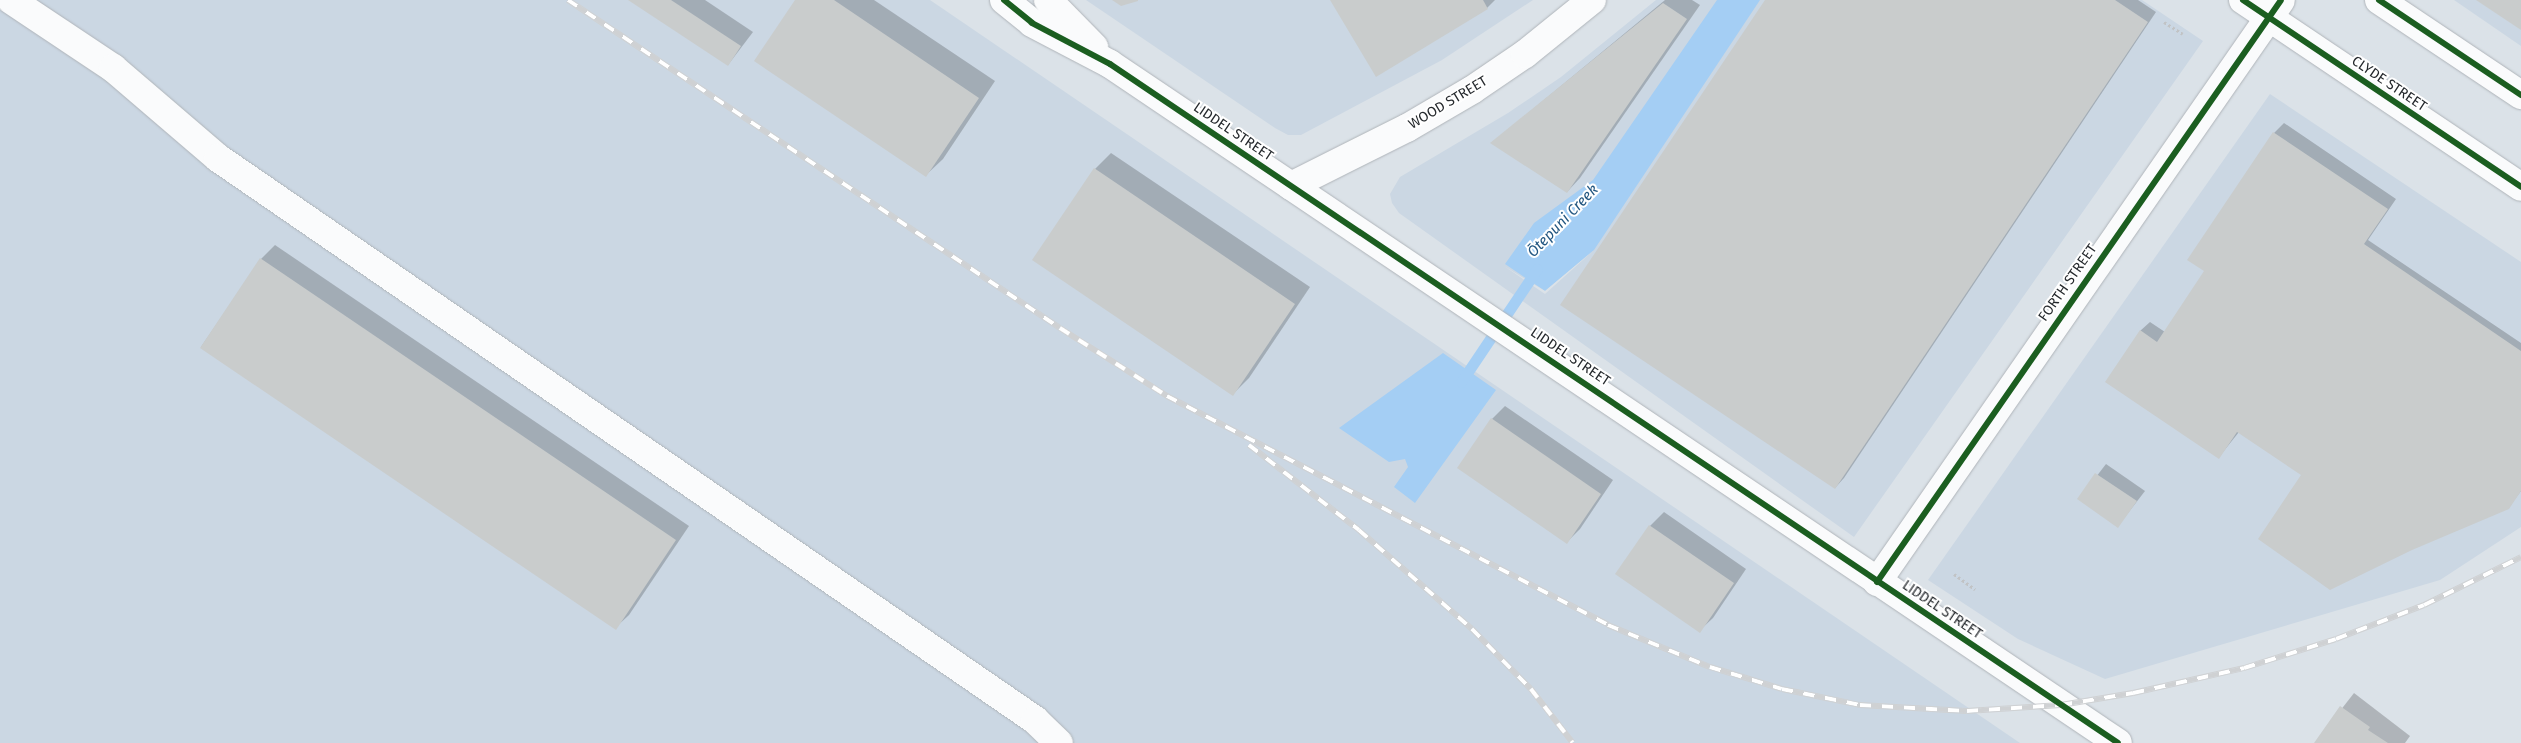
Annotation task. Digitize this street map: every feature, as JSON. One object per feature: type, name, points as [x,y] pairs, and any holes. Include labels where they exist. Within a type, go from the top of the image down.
[{"type":"main road","points":[[11,0],[113,68],[218,158],[1035,720],[1059,743]]},
{"type":"main road","name":"LIDDEL STREET","points":[[1004,0],[1032,23],[1110,64],[2118,743]]},
{"type":"main road","name":"LIDDEL STREET","points":[[1048,0],[1110,64]]},
{"type":"main road","name":"WOOD STREET","points":[[1291,186],[1407,128],[1472,90],[1525,54],[1592,0]]},
{"type":"main road","name":"CLYDE STREET","points":[[2243,0],[2274,8],[2521,187]]},
{"type":"main road","points":[[2379,0],[2521,96]]},
{"type":"main road","name":"FORTH STREET","points":[[1877,582],[2274,8]]},
{"type":"path","points":[[2164,22],[2183,34]]},
{"type":"path","points":[[1954,574],[1974,589]]},
{"type":"shaded area","points":[[0,0],[930,0],[2020,743],[0,743]]},
{"type":"shaded area","points":[[1086,0],[1533,0],[1442,60],[1301,135],[1288,135]]},
{"type":"shaded area","points":[[1656,0],[2142,0],[2203,41],[1854,537],[1399,213],[1392,203],[1390,194],[1400,177],[1508,113],[1561,77]]},
{"type":"shaded area","points":[[2454,0],[2521,0],[2521,46]]},
{"type":"shaded area","points":[[2270,94],[2521,262],[2521,527],[2440,580],[2105,679],[2018,639],[1928,580]]},
{"type":"water","points":[[1717,0],[1760,0],[1594,250],[1545,291],[1505,264],[1534,223],[1593,180]]},
{"type":"water","points":[[1443,353],[1496,390],[1415,503],[1394,487],[1408,467],[1405,459],[1389,462],[1339,428]]},
{"type":"pier","points":[[1594,250],[1545,294],[1504,266],[1545,291]]},
{"type":"building","points":[[628,0],[671,0],[741,46],[728,66]]},
{"type":"building","points":[[795,0],[834,0],[979,98],[926,177],[754,61]]},
{"type":"building","points":[[1112,0],[1138,0],[1138,1],[1121,6]]},
{"type":"building","points":[[1330,0],[1483,0],[1488,9],[1376,77]]},
{"type":"building","points":[[1765,0],[2115,0],[2148,22],[1835,489],[1560,305]]},
{"type":"building","points":[[2476,0],[2521,0],[2521,30]]},
{"type":"building","points":[[1663,3],[1687,19],[1567,193],[1490,143]]},
{"type":"building","points":[[2273,132],[2388,209],[2364,244],[2521,351],[2521,491],[2509,509],[2412,550],[2330,590],[2258,539],[2301,475],[2237,432],[2219,459],[2105,382],[2140,330],[2157,342],[2204,271],[2187,260]]},
{"type":"building","points":[[1094,168],[1295,304],[1233,396],[1032,260]]},
{"type":"building","points":[[260,258],[676,540],[616,630],[200,348]]},
{"type":"building","points":[[1491,418],[1601,494],[1567,544],[1457,468]]},
{"type":"building","points":[[2095,473],[2137,501],[2118,528],[2077,499]]},
{"type":"building","points":[[1649,525],[1734,583],[1700,633],[1615,574]]},
{"type":"building","points":[[2340,706],[2370,727],[2368,730],[2388,743],[2314,743]]},
{"type":"waterway","name":"Ōtepuni Creek","points":[[1461,382],[1537,269]]},
{"type":"railway","points":[[568,0],[1060,328],[1167,396],[1608,625],[1710,667],[1782,689],[1860,705],[1967,711],[2061,705],[2133,693],[2244,668],[2336,639],[2424,605],[2521,557]]},
{"type":"railway","points":[[1249,445],[1359,530],[1472,629],[1531,689],[1573,743]]},
{"type":"cycle path","points":[[1004,0],[1032,23],[1110,64],[2118,743]]},
{"type":"cycle path","points":[[2243,0],[2521,187]]},
{"type":"cycle path","points":[[1877,582],[2281,0]]},
{"type":"cycle path","points":[[2379,0],[2521,95]]}]
